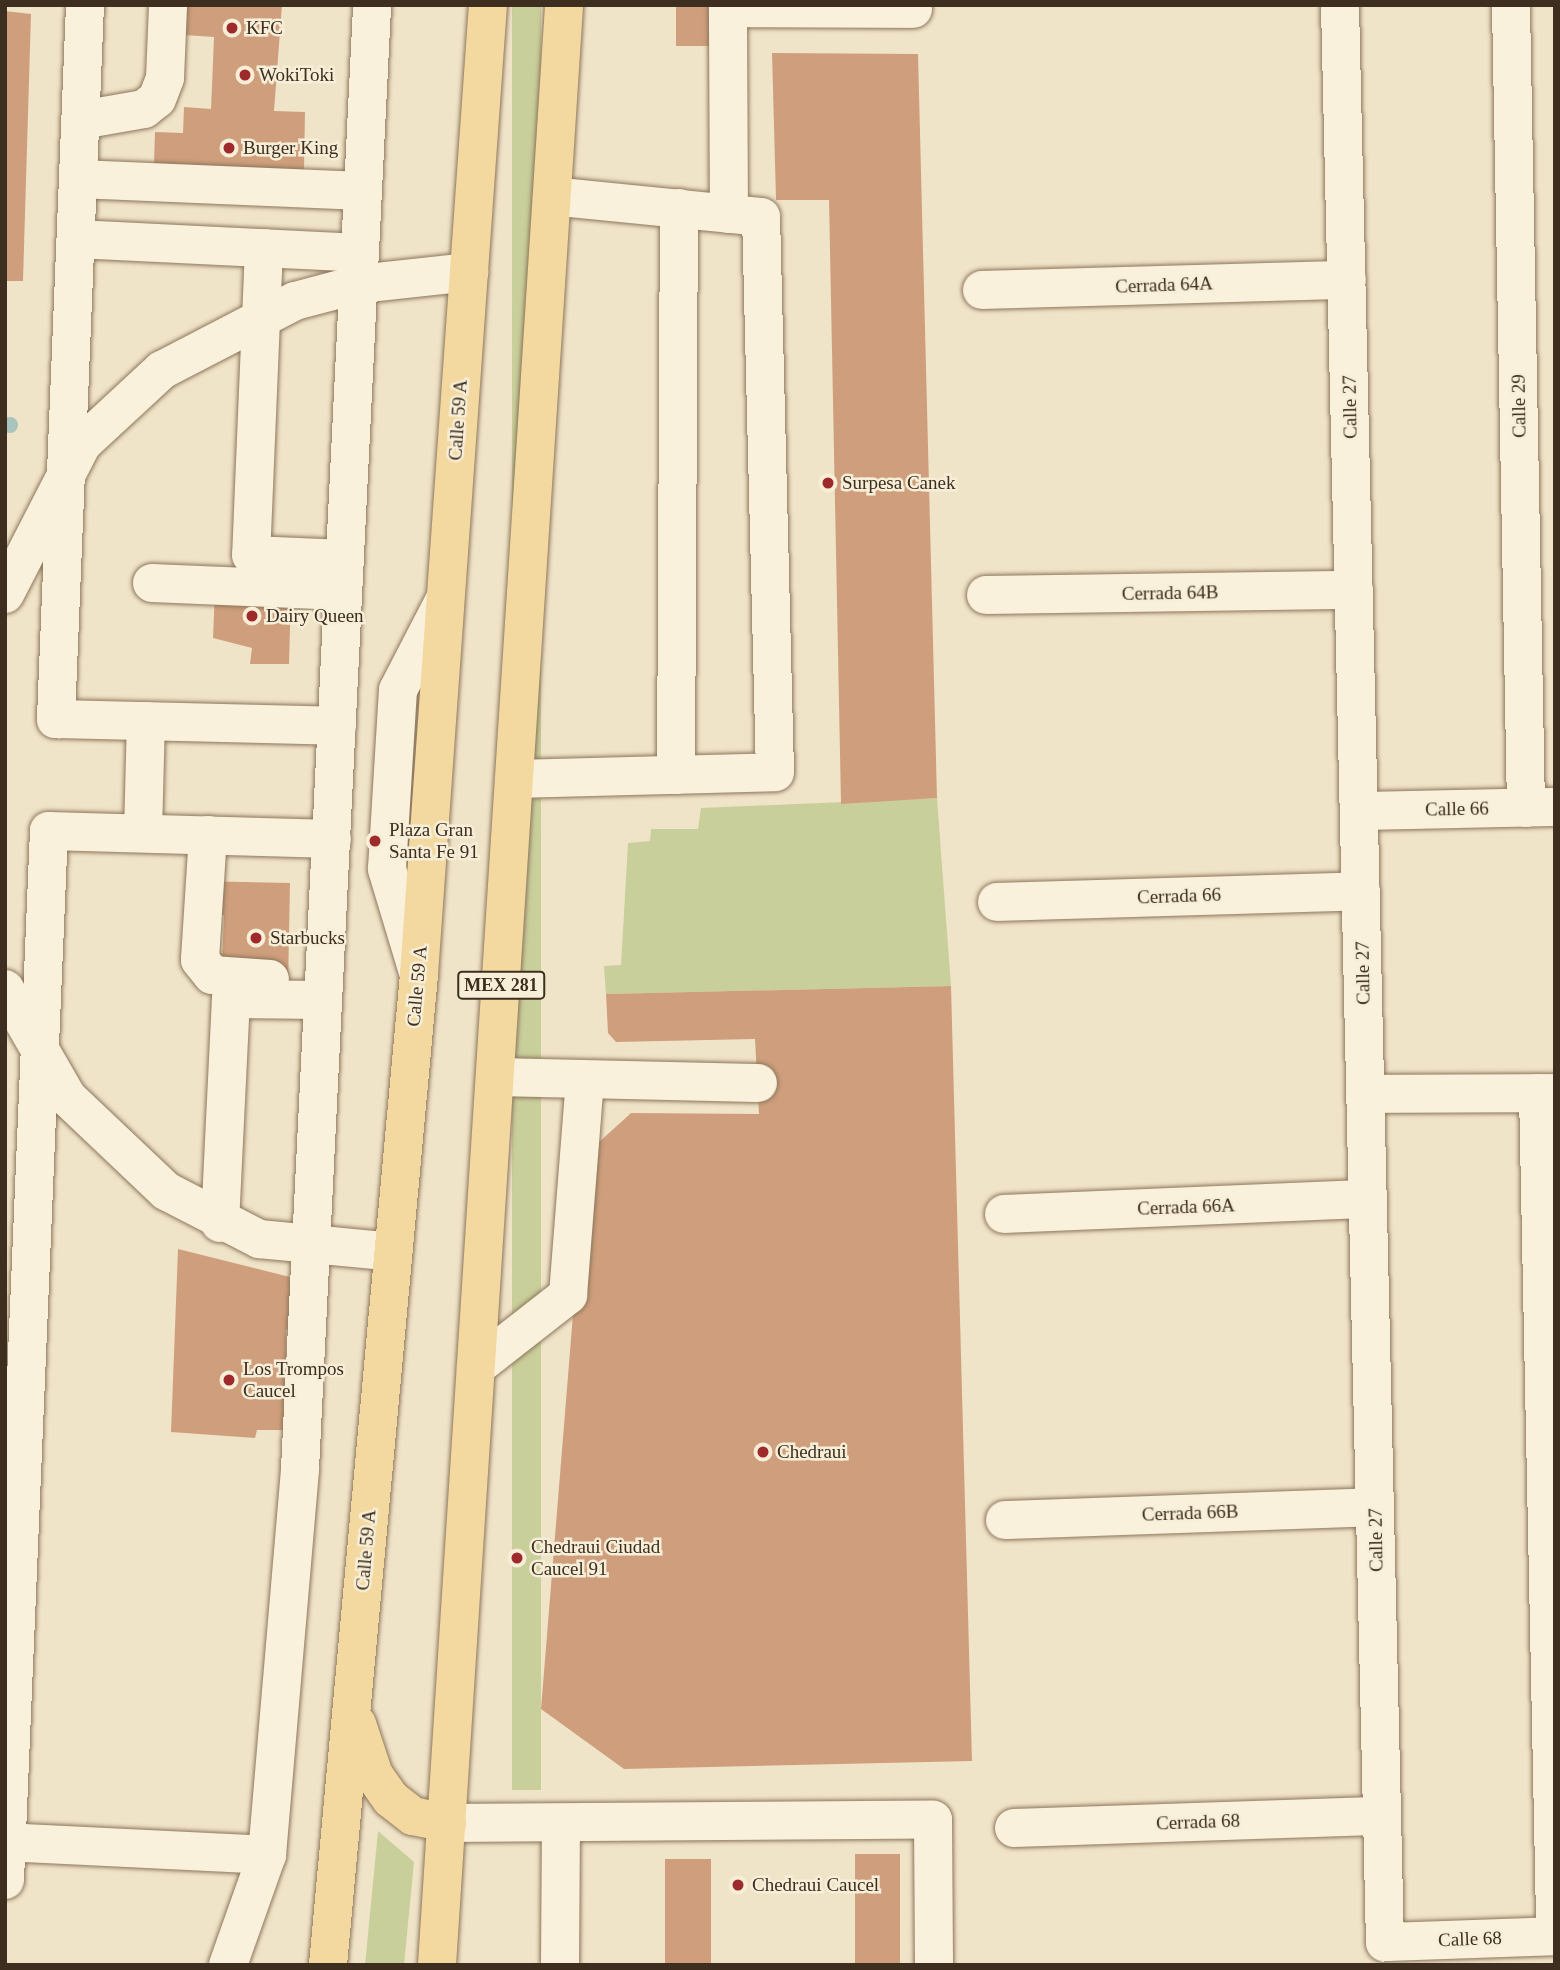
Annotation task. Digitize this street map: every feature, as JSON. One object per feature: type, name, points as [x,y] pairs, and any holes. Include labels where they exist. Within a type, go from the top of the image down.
[{"type":"main road","name":"Calle 59 A","points":[[328,1965],[419,974],[488,5]]},
{"type":"main road","name":"MEX 281","points":[[438,1965],[565,5]]},
{"type":"main road","points":[[352,1709],[374,1776],[391,1799],[413,1816],[447,1824]]},
{"type":"street","points":[[85,5],[57,719],[337,726]]},
{"type":"street","points":[[81,120],[144,109],[157,99],[165,78],[168,5]]},
{"type":"street","points":[[228,1965],[267,1855],[300,1469],[372,5]]},
{"type":"street","name":"Calle 27","points":[[1340,5],[1385,1942]]},
{"type":"street","name":"Calle 29","points":[[1511,5],[1541,807]]},
{"type":"street","points":[[729,214],[728,8],[913,9]]},
{"type":"street","points":[[78,179],[363,191]]},
{"type":"street","points":[[514,779],[775,772],[761,217],[552,196]]},
{"type":"street","points":[[676,775],[679,208]]},
{"type":"street","points":[[76,239],[264,248],[359,268],[469,272]]},
{"type":"street","points":[[264,248],[251,555],[344,575]]},
{"type":"street","points":[[5,594],[66,486],[82,444],[114,409],[162,370],[261,316],[359,268]]},
{"type":"street","name":"Cerrada 64A","points":[[982,290],[1347,279]]},
{"type":"street","points":[[152,583],[344,575]]},
{"type":"street","name":"Cerrada 64B","points":[[986,595],[1354,590]]},
{"type":"street","points":[[143,833],[146,721]]},
{"type":"street","name":"Calle 66","points":[[1359,811],[1541,807]]},
{"type":"street","points":[[5,1880],[49,831],[331,838]]},
{"type":"street","points":[[208,835],[197,939],[200,960],[212,975],[324,990]]},
{"type":"street","name":"Cerrada 66","points":[[997,902],[1361,891]]},
{"type":"street","points":[[5,989],[67,1097],[125,1156],[220,1223],[259,1239],[311,1247],[393,1252]]},
{"type":"street","points":[[220,1223],[231,999],[324,990]]},
{"type":"street","points":[[495,1077],[758,1083]]},
{"type":"street","points":[[477,1367],[568,1295],[585,1081]]},
{"type":"street","points":[[1365,1094],[1546,1093],[1555,1921]]},
{"type":"street","name":"Cerrada 66A","points":[[1004,1214],[1368,1199]]},
{"type":"street","name":"Cerrada 66B","points":[[1005,1520],[1376,1507]]},
{"type":"street","name":"Cerrada 68","points":[[1014,1828],[1382,1816]]},
{"type":"street","points":[[447,1824],[561,1827],[933,1820],[934,1965]]},
{"type":"street","points":[[559,1965],[561,1827]]},
{"type":"street","points":[[6,1842],[267,1855]]},
{"type":"street","name":"Calle 68","points":[[1385,1942],[1555,1936]]},
{"type":"green space","points":[[512,5],[541,5],[541,1790],[512,1790]]},
{"type":"green space","points":[[937,798],[951,986],[606,994],[604,966],[621,965],[628,843],[650,841],[651,829],[698,829],[701,808]]},
{"type":"green space","points":[[378,1831],[414,1862],[404,1965],[365,1965]]},
{"type":"water","points":[[10,417],[18,425],[10,433],[2,425]]},
{"type":"building","points":[[170,5],[282,5],[274,111],[305,112],[304,170],[154,164],[155,132],[183,133],[184,107],[211,109],[214,37],[184,35]]},
{"type":"building","points":[[676,5],[714,5],[714,46],[676,46]]},
{"type":"building","points":[[5,11],[31,14],[23,281],[5,281]]},
{"type":"building","points":[[772,53],[918,54],[937,798],[841,804],[829,200],[776,200]]},
{"type":"building","name":"Dairy Queen","points":[[215,590],[291,593],[289,664],[250,664],[252,648],[213,638]]},
{"type":"building","name":"Starbucks","points":[[195,881],[290,883],[288,988],[222,963],[224,915],[192,915]]},
{"type":"building","name":"Chedraui","points":[[951,986],[972,1761],[624,1769],[541,1709],[586,1154],[631,1113],[759,1114],[755,1039],[616,1042],[608,1033],[606,994]]},
{"type":"building","name":"Los Trompos Caucel","points":[[178,1249],[294,1278],[294,1328],[286,1330],[286,1430],[257,1430],[255,1438],[171,1432]]},
{"type":"building","points":[[855,1854],[900,1854],[900,1965],[855,1965]]},
{"type":"building","points":[[665,1859],[711,1859],[711,1965],[665,1965]]},
{"type":"place","name":"KFC","points":[[232,28]]},
{"type":"place","name":"WokiToki","points":[[245,75]]},
{"type":"place","name":"Burger King","points":[[229,148]]},
{"type":"place","name":"Surpesa Canek","points":[[828,483]]},
{"type":"place","name":"Dairy Queen","points":[[252,616]]},
{"type":"place","name":"Plaza Gran Santa Fe 91","points":[[375,841]]},
{"type":"place","name":"Starbucks","points":[[256,938]]},
{"type":"place","name":"Los Trompos Caucel","points":[[229,1380]]},
{"type":"place","name":"Chedraui","points":[[763,1452]]},
{"type":"place","name":"Chedraui Ciudad Caucel 91","points":[[517,1558]]},
{"type":"place","name":"Chedraui Caucel","points":[[738,1885]]}]
